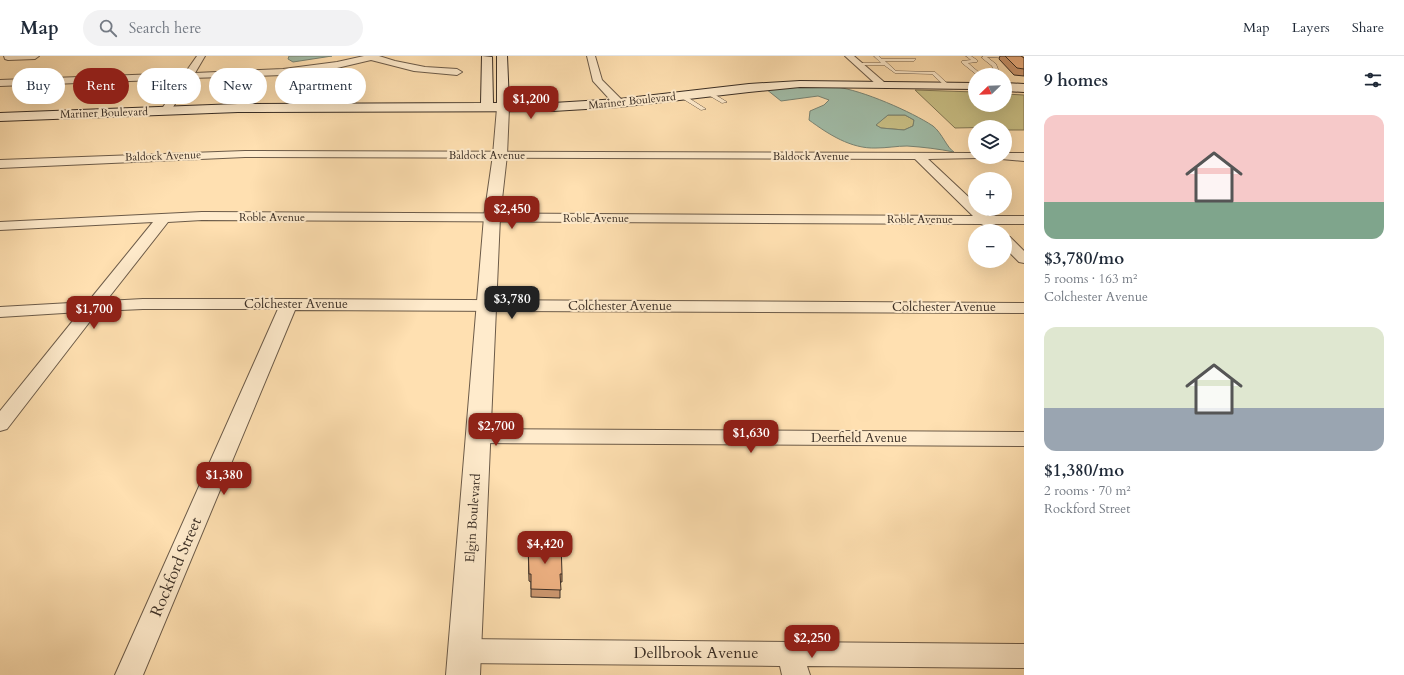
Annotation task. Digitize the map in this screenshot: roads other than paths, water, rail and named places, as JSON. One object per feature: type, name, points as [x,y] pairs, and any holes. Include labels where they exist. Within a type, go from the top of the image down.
[{"type":"main road","name":"Elgin Boulevard","points":[[487,56],[486,108],[495,155]]},
{"type":"main road","name":"Elgin Boulevard","points":[[464,663],[492,218],[488,206],[503,108],[502,56]]},
{"type":"main road","name":"Mariner Boulevard","points":[[0,117],[278,107],[503,108],[619,103],[707,92],[800,84],[881,84],[943,81],[968,85]]},
{"type":"main road","points":[[1012,87],[1024,88]]},
{"type":"street","points":[[0,63],[8,56],[35,56]]},
{"type":"street","points":[[193,68],[201,56]]},
{"type":"street","points":[[201,75],[294,71],[336,65],[373,56],[415,68],[443,72],[458,72]]},
{"type":"street","points":[[591,56],[598,81],[619,103]]},
{"type":"street","points":[[849,56],[881,84]]},
{"type":"street","points":[[0,83],[137,78]]},
{"type":"street","points":[[166,110],[170,104]]},
{"type":"street","name":"Baldock Avenue","points":[[0,164],[238,154],[968,156]]},
{"type":"street","points":[[918,156],[988,224]]},
{"type":"street","points":[[1012,157],[1024,157]]},
{"type":"street","points":[[0,424],[165,217]]},
{"type":"street","name":"Roble Avenue","points":[[0,226],[165,217],[1024,220]]},
{"type":"street","points":[[1012,247],[1024,259]]},
{"type":"street","name":"Colchester Avenue","points":[[0,312],[143,304],[1024,308]]},
{"type":"street","name":"Rockford Street","points":[[129,675],[289,304]]},
{"type":"street","name":"Deerfield Avenue","points":[[478,436],[1024,439]]},
{"type":"street","name":"Dellbrook Avenue","points":[[464,663],[793,664],[1024,656]]},
{"type":"lane","points":[[876,56],[895,72],[905,72],[910,77],[917,75],[943,81]]},
{"type":"lane","points":[[968,56],[975,61],[964,62],[971,68]]},
{"type":"lane","points":[[995,68],[994,65],[984,57],[1007,57]]},
{"type":"lane","points":[[858,64],[914,60]]},
{"type":"lane","points":[[707,92],[724,102]]},
{"type":"lane","points":[[682,96],[704,109]]}]
